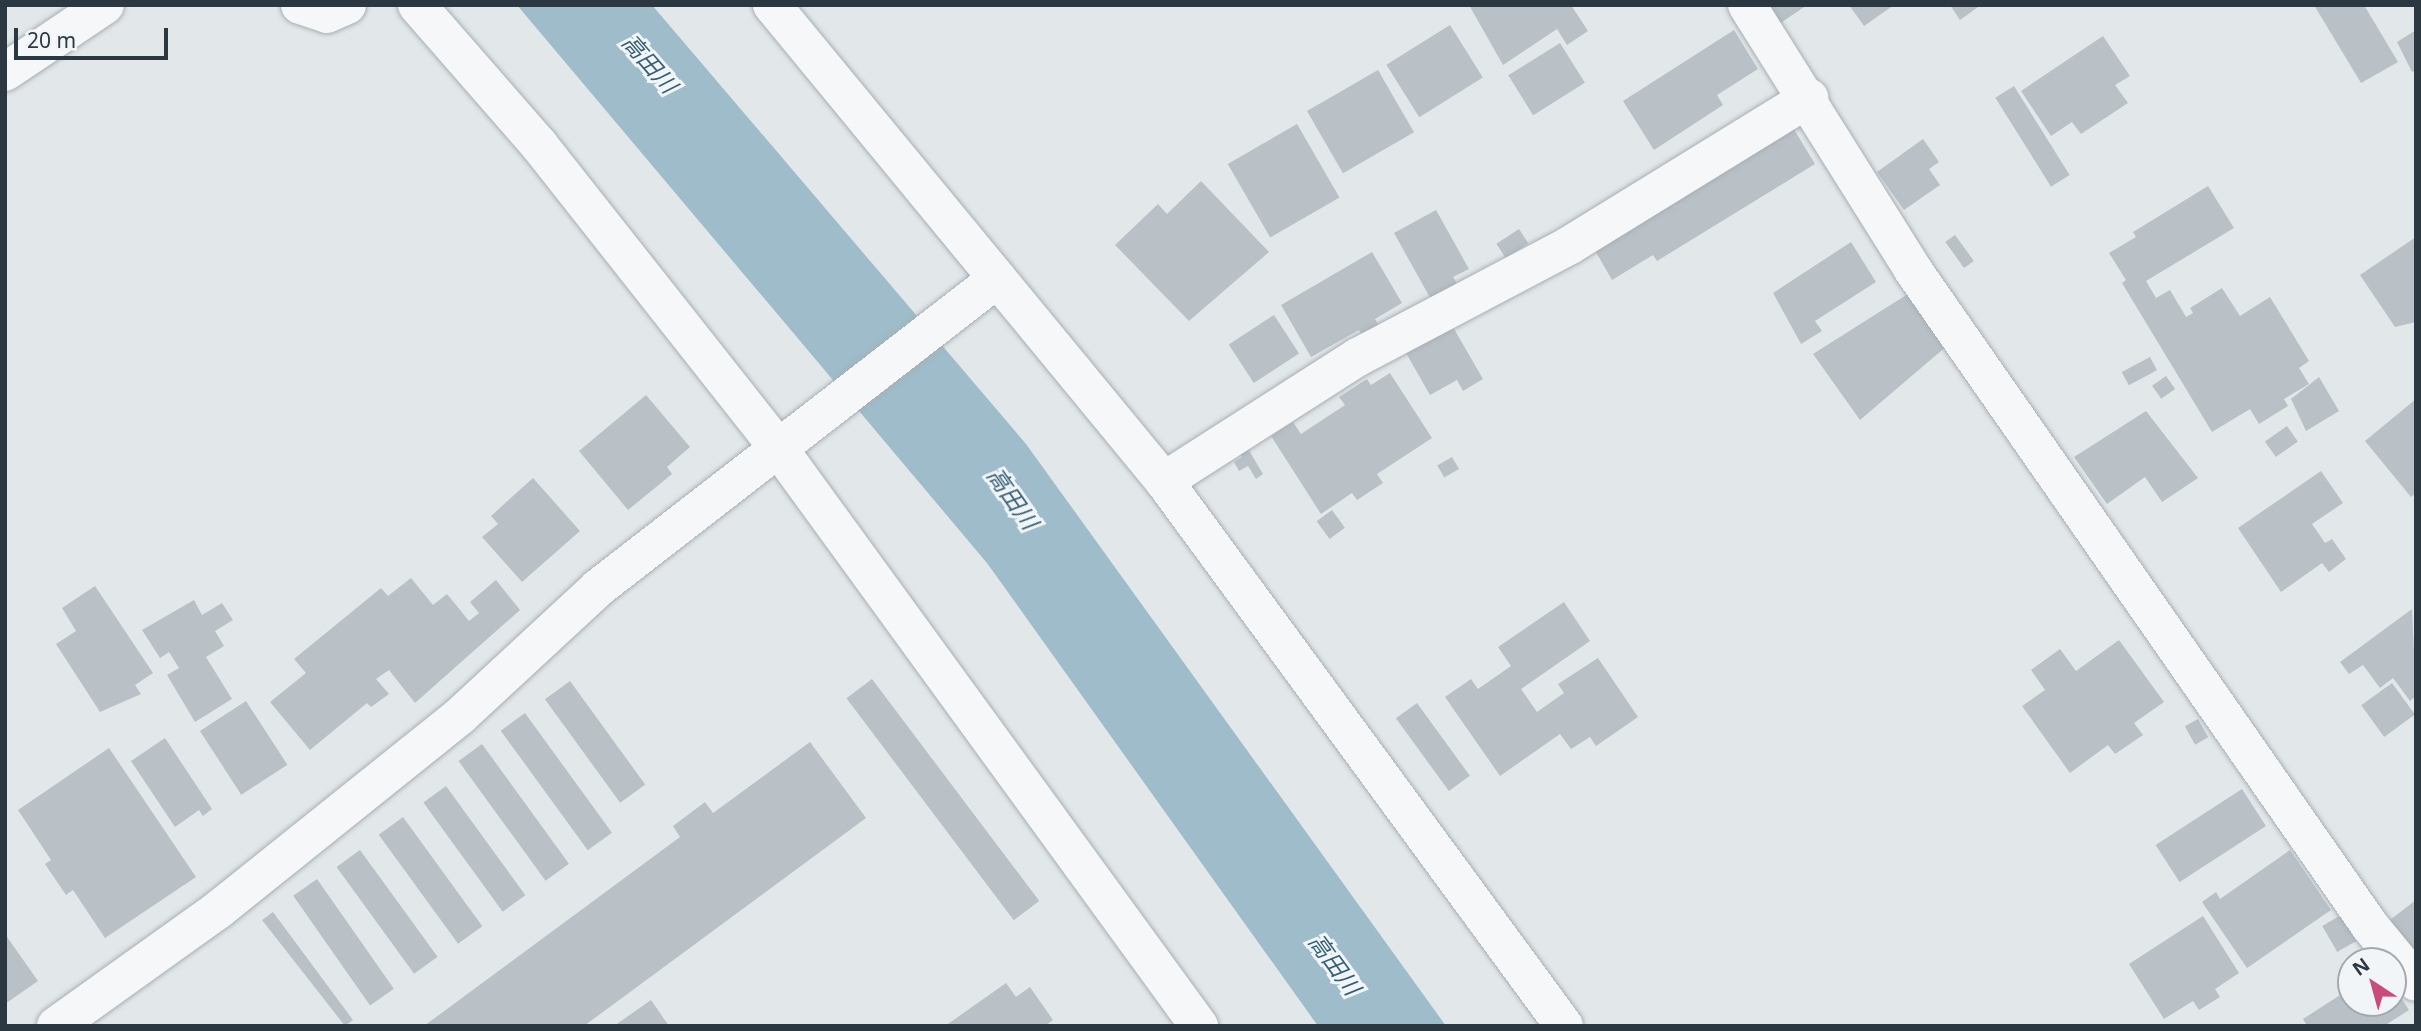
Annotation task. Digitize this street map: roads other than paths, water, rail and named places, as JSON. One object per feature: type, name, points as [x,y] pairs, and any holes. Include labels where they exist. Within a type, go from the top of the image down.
[{"type":"street","points":[[5,72],[105,5]]},
{"type":"street","points":[[300,5],[327,14],[347,5]]},
{"type":"street","points":[[416,5],[539,145],[783,446],[1199,1026]]},
{"type":"street","points":[[772,5],[991,284],[1164,481],[1564,1026]]},
{"type":"street","points":[[1746,5],[1809,98],[1913,270],[2370,926],[2416,982]]},
{"type":"street","points":[[1164,481],[1358,357],[1570,245],[1809,98]]},
{"type":"street","points":[[56,1026],[239,893],[460,716],[598,588],[991,284]]},
{"type":"water","name":"高田川","points":[[517,5],[652,5],[1026,444],[1446,1026],[1318,1026],[987,563]]}]
